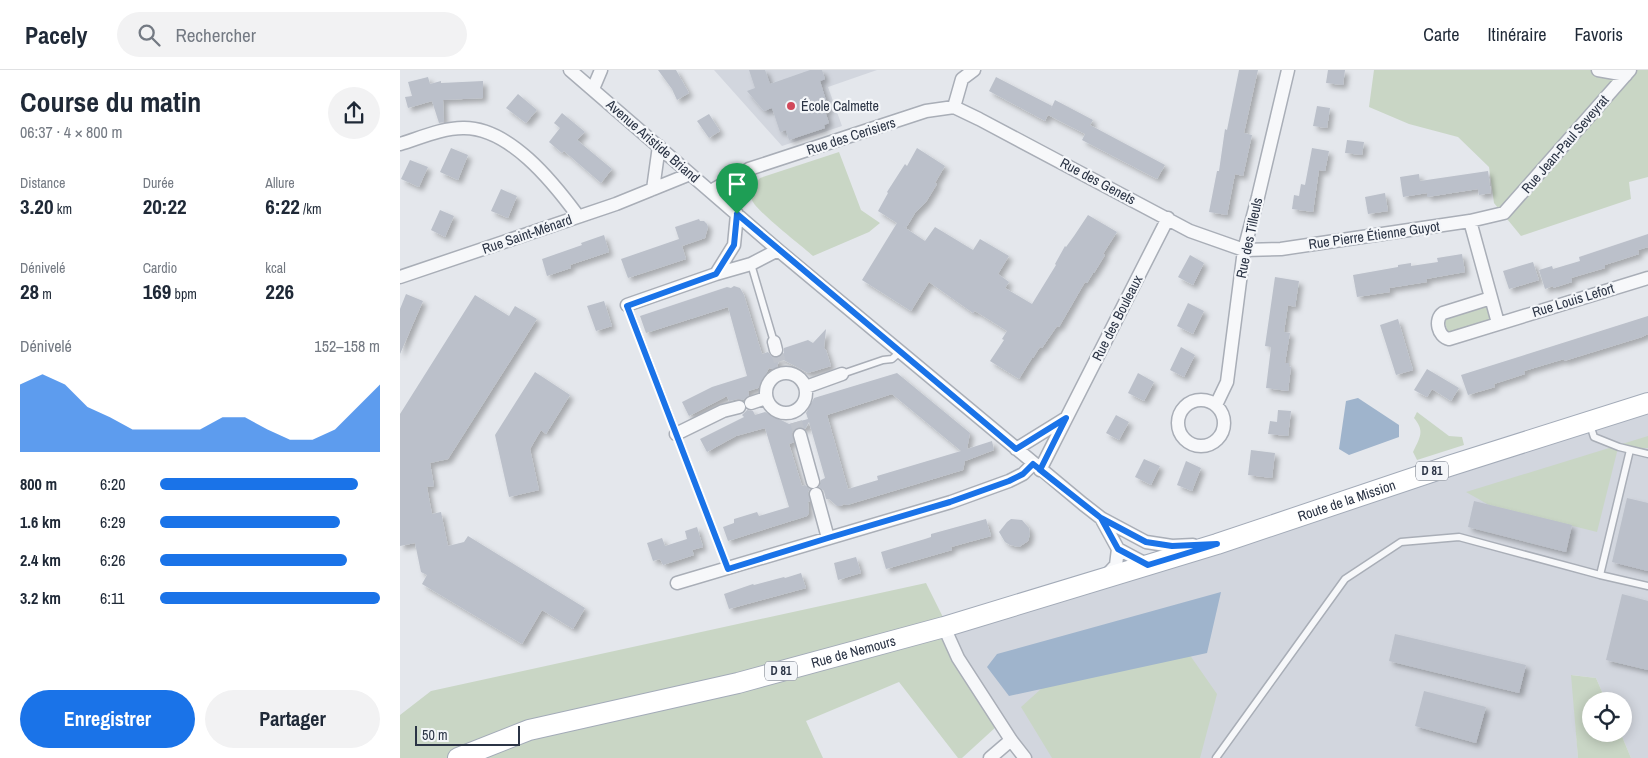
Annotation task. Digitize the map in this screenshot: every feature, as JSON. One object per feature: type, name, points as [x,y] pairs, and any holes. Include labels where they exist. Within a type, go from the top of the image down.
[{"type":"main road","name":"Route de la Mission","points":[[1217,544],[1431,472],[1648,403]]},
{"type":"main road","name":"Rue de Nemours","points":[[458,758],[529,730],[738,683],[944,627],[1217,544]]},
{"type":"street","name":"Avenue Aristide Briand","points":[[570,70],[778,250],[901,351],[1037,467],[1101,518],[1146,542],[1172,546],[1217,544]]},
{"type":"street","points":[[592,89],[601,70]]},
{"type":"street","points":[[954,107],[962,79],[974,70]]},
{"type":"street","name":"Rue des Tilleuls","points":[[1216,405],[1227,382],[1244,250],[1288,70]]},
{"type":"street","points":[[1598,70],[1628,72]]},
{"type":"street","name":"Rue Jean-Paul Seveyrat","points":[[1504,213],[1628,72]]},
{"type":"street","name":"Rue des Cerisiers","points":[[711,192],[749,169],[926,111],[954,107]]},
{"type":"street","name":"Rue des Genets","points":[[954,107],[1190,230],[1244,250]]},
{"type":"street","points":[[400,144],[448,129],[464,127],[490,133],[509,144],[545,174],[578,216]]},
{"type":"street","points":[[653,189],[658,146]]},
{"type":"street","name":"Rue Saint-Ménard","points":[[400,277],[616,204],[690,174]]},
{"type":"street","name":"Rue Pierre Étienne Guyot","points":[[1244,250],[1281,249],[1470,221],[1504,213]]},
{"type":"street","points":[[716,274],[734,245],[737,214]]},
{"type":"street","name":"Rue des Bouleaux","points":[[1037,467],[1066,418],[1168,218]]},
{"type":"street","points":[[1470,221],[1498,323]]},
{"type":"street","points":[[627,306],[716,274],[751,264],[778,250]]},
{"type":"street","name":"Rue Louis Lefort","points":[[1491,298],[1443,313],[1437,321],[1441,333],[1445,338],[1449,339],[1648,278]]},
{"type":"street","points":[[778,357],[789,373],[799,378],[806,387],[807,393],[796,423],[828,538]]},
{"type":"street","points":[[778,357],[766,391],[766,398],[774,410],[796,423]]},
{"type":"street","points":[[806,387],[842,374]]},
{"type":"street","points":[[676,434],[723,411],[766,398]]},
{"type":"street","points":[[1016,449],[1066,418]]},
{"type":"street","points":[[678,583],[950,502],[1001,484],[1037,467]]},
{"type":"street","points":[[1101,518],[1118,549],[1148,565]]},
{"type":"street","points":[[1146,542],[1148,565]]},
{"type":"street","points":[[1103,578],[1116,565],[1118,549]]},
{"type":"street","points":[[944,627],[958,658],[1011,740],[1025,758]]},
{"type":"street","points":[[990,758],[1011,740]]},
{"type":"lane","points":[[751,264],[778,357]]},
{"type":"lane","points":[[627,306],[728,569]]},
{"type":"lane","points":[[842,374],[892,359],[901,351]]},
{"type":"lane","points":[[1589,422],[1594,437],[1630,450],[1648,454]]},
{"type":"lane","points":[[1600,575],[1630,450]]},
{"type":"lane","points":[[1216,758],[1345,579],[1401,542],[1459,537],[1648,586]]},
{"type":"shaded area","name":"École Calmette","points":[[714,70],[877,70],[828,87],[842,126],[782,146]]},
{"type":"shaded area","points":[[1648,414],[1648,758],[1631,758],[1624,742],[1632,742],[1632,692],[1602,692],[1596,678],[1572,675],[1578,758],[1022,758],[951,634],[1110,587],[1454,474]]},
{"type":"green space","points":[[1374,70],[1648,70],[1648,177],[1629,182],[1631,199],[1521,236],[1494,203],[1489,167],[1458,137],[1409,124],[1369,107]]},
{"type":"green space","points":[[839,152],[861,210],[880,223],[869,232],[813,256],[761,212],[752,200],[752,191],[760,178]]},
{"type":"green space","points":[[1487,306],[1491,320],[1448,333],[1444,320]]},
{"type":"green space","points":[[1417,412],[1449,436],[1462,437],[1464,445],[1417,460],[1413,452],[1420,434],[1419,427],[1414,418]]},
{"type":"green space","points":[[1648,436],[1648,448],[1618,448],[1597,532],[1489,505],[1466,492]]},
{"type":"green space","points":[[926,583],[997,726],[962,758],[958,758],[899,682],[806,721],[823,758],[400,758],[400,715],[431,691]]},
{"type":"green space","points":[[1180,641],[1217,694],[1200,758],[1052,758],[1021,707],[1062,670]]},
{"type":"green space","points":[[1571,675],[1596,678],[1602,692],[1582,692],[1582,742],[1624,742],[1631,758],[1578,758]]},
{"type":"water","points":[[1358,398],[1399,425],[1399,437],[1349,455],[1339,449],[1346,401]]},
{"type":"water","points":[[1221,592],[1207,653],[1009,696],[987,667],[997,654]]},
{"type":"building","points":[[658,70],[676,70],[689,93],[677,100],[672,89]]},
{"type":"building","points":[[749,70],[765,70],[770,84],[810,70],[822,70],[825,79],[820,81],[829,110],[825,111],[829,123],[824,125],[825,128],[789,140],[786,130],[780,132],[772,108],[764,111],[747,91],[755,88]]},
{"type":"building","points":[[1239,70],[1258,70],[1244,133],[1252,135],[1243,176],[1235,174],[1227,215],[1209,212],[1217,171],[1219,171],[1225,129],[1227,130]]},
{"type":"building","points":[[1328,70],[1345,70],[1343,85],[1326,83]]},
{"type":"building","points":[[428,77],[430,84],[441,81],[441,83],[483,81],[483,98],[443,100],[444,122],[439,123],[432,101],[408,108],[405,97],[412,96],[408,82]]},
{"type":"building","points":[[996,77],[1052,106],[1045,121],[989,91]]},
{"type":"building","points":[[518,94],[537,110],[526,123],[506,108]]},
{"type":"building","points":[[1055,100],[1093,120],[1090,125],[1165,165],[1157,179],[1082,140],[1085,134],[1048,115]]},
{"type":"building","points":[[1317,106],[1330,108],[1327,128],[1313,126]]},
{"type":"building","points":[[562,113],[585,132],[577,140],[612,169],[601,183],[564,151],[562,153],[549,142],[560,128],[554,123]]},
{"type":"building","points":[[709,114],[720,131],[709,138],[697,121]]},
{"type":"building","points":[[1347,140],[1364,142],[1362,155],[1345,153]]},
{"type":"building","points":[[451,148],[468,155],[458,180],[440,172]]},
{"type":"building","points":[[917,148],[945,166],[926,202],[915,213],[906,228],[901,225],[925,241],[935,227],[973,250],[980,239],[1009,256],[998,274],[1009,282],[1005,288],[1032,304],[1056,265],[1065,246],[1088,215],[1117,232],[1103,254],[1105,255],[1087,283],[1085,282],[1059,327],[1057,326],[1042,348],[1040,347],[1019,379],[990,361],[1004,340],[1002,339],[1007,331],[975,311],[973,313],[929,282],[911,311],[862,280],[897,223],[878,211],[887,192],[905,164],[907,166]]},
{"type":"building","points":[[1312,148],[1329,151],[1325,171],[1319,170],[1313,212],[1292,209],[1294,195],[1299,196],[1301,184],[1305,185]]},
{"type":"building","points":[[410,160],[428,167],[419,187],[401,179]]},
{"type":"building","points":[[1488,171],[1491,193],[1479,195],[1478,189],[1427,197],[1427,193],[1403,197],[1400,177],[1419,174],[1420,181]]},
{"type":"building","points":[[501,189],[517,196],[508,218],[491,211]]},
{"type":"building","points":[[1385,193],[1388,211],[1368,214],[1365,197]]},
{"type":"building","points":[[440,210],[454,216],[445,237],[431,230]]},
{"type":"building","points":[[699,219],[704,221],[708,227],[705,238],[682,246],[686,259],[628,278],[621,259],[679,239],[675,227]]},
{"type":"building","points":[[1648,234],[1648,247],[1638,250],[1639,254],[1605,265],[1605,268],[1571,278],[1572,282],[1545,289],[1539,270],[1552,266],[1553,269],[1580,261],[1579,257]]},
{"type":"building","points":[[604,235],[609,252],[570,265],[571,268],[547,276],[542,259]]},
{"type":"building","points":[[1462,254],[1465,272],[1426,279],[1427,282],[1389,288],[1390,292],[1357,297],[1353,275],[1411,263],[1411,266],[1438,262],[1437,258]]},
{"type":"building","points":[[1190,255],[1204,263],[1193,285],[1178,277]]},
{"type":"building","points":[[1533,262],[1539,280],[1509,289],[1503,271]]},
{"type":"building","points":[[1275,277],[1299,281],[1295,307],[1288,305],[1284,332],[1290,333],[1285,363],[1289,363],[1291,367],[1288,391],[1266,388],[1271,347],[1265,346]]},
{"type":"building","points":[[734,286],[740,288],[744,295],[762,354],[768,352],[773,358],[778,358],[784,353],[784,348],[808,340],[813,343],[826,329],[824,348],[831,366],[808,373],[780,358],[776,370],[769,368],[758,388],[748,391],[749,395],[743,400],[729,401],[727,396],[689,416],[682,402],[712,387],[747,376],[728,307],[646,333],[640,316]]},
{"type":"building","points":[[406,294],[423,301],[400,354],[400,309]]},
{"type":"building","points":[[475,295],[509,316],[515,306],[537,319],[448,459],[430,463],[434,486],[427,487],[432,514],[441,512],[448,546],[464,542],[468,536],[585,608],[573,629],[542,610],[522,644],[422,584],[427,575],[421,572],[415,543],[400,546],[400,414]]},
{"type":"building","points":[[604,301],[612,326],[596,331],[587,306]]},
{"type":"building","points":[[1188,303],[1204,311],[1193,334],[1177,326]]},
{"type":"building","points":[[1648,316],[1648,334],[1642,337],[1524,371],[1525,374],[1494,384],[1495,387],[1468,395],[1461,375]]},
{"type":"building","points":[[1398,319],[1413,370],[1396,375],[1380,325]]},
{"type":"building","points":[[1181,347],[1195,355],[1184,377],[1170,370]]},
{"type":"building","points":[[1427,369],[1459,388],[1451,401],[1432,389],[1427,397],[1414,390]]},
{"type":"building","points":[[535,372],[570,395],[546,434],[541,430],[530,449],[539,490],[509,497],[495,435]]},
{"type":"building","points":[[897,373],[970,433],[967,449],[992,441],[994,450],[965,461],[963,470],[847,505],[837,506],[829,499],[826,499],[824,491],[819,487],[821,480],[825,478],[809,422],[805,429],[798,427],[794,430],[792,433],[794,442],[789,444],[802,486],[805,485],[810,489],[808,492],[810,501],[808,502],[809,513],[807,516],[728,541],[723,527],[734,523],[734,519],[757,512],[759,516],[789,507],[765,428],[736,436],[707,452],[700,439],[744,417],[742,415],[747,410],[753,411],[755,415],[765,412],[789,424],[808,419],[806,413],[814,398]],"holes":[[[892,394],[961,451],[877,476],[878,480],[848,489],[827,415]]]},
{"type":"building","points":[[1138,373],[1154,382],[1144,401],[1128,393]]},
{"type":"building","points":[[1278,410],[1291,411],[1288,436],[1268,434],[1270,421],[1277,422]]},
{"type":"building","points":[[1116,415],[1129,422],[1119,440],[1106,433]]},
{"type":"building","points":[[1251,450],[1275,453],[1272,478],[1248,475]]},
{"type":"building","points":[[1144,459],[1160,466],[1151,485],[1135,477]]},
{"type":"building","points":[[1186,461],[1201,468],[1192,491],[1177,485]]},
{"type":"building","points":[[1627,498],[1648,503],[1648,571],[1612,562]]},
{"type":"building","points":[[1474,501],[1572,525],[1566,552],[1468,527]]},
{"type":"building","points":[[986,519],[991,536],[951,547],[952,550],[886,569],[881,552],[931,537],[931,534]]},
{"type":"building","points":[[1011,519],[1022,520],[1029,528],[1028,541],[1019,547],[1005,542],[999,532]]},
{"type":"building","points":[[697,527],[703,547],[692,550],[694,555],[663,565],[660,559],[653,561],[647,543],[662,538],[665,546],[687,539],[685,531]]},
{"type":"building","points":[[856,557],[861,573],[838,580],[834,563]]},
{"type":"building","points":[[801,573],[806,588],[729,609],[724,594],[753,584]]},
{"type":"building","points":[[1622,594],[1648,601],[1648,670],[1606,660]]},
{"type":"building","points":[[1395,634],[1526,665],[1519,693],[1389,661]]},
{"type":"building","points":[[1424,691],[1486,707],[1476,743],[1415,726]]},
{"type":"tunnel","points":[[776,350],[780,362]]},
{"type":"tunnel","points":[[796,422],[800,435]]},
{"type":"place","name":"École Calmette","points":[[791,106]]},
{"type":"route","points":[[737,214],[734,245],[716,274],[627,306],[728,569],[950,502],[1009,481],[1023,474],[1033,464],[1040,470],[1101,518],[1146,542],[1172,546],[1217,544],[1148,565],[1118,549],[1101,518],[1083,504],[1040,470],[1066,418],[1016,449],[737,214]]}]
